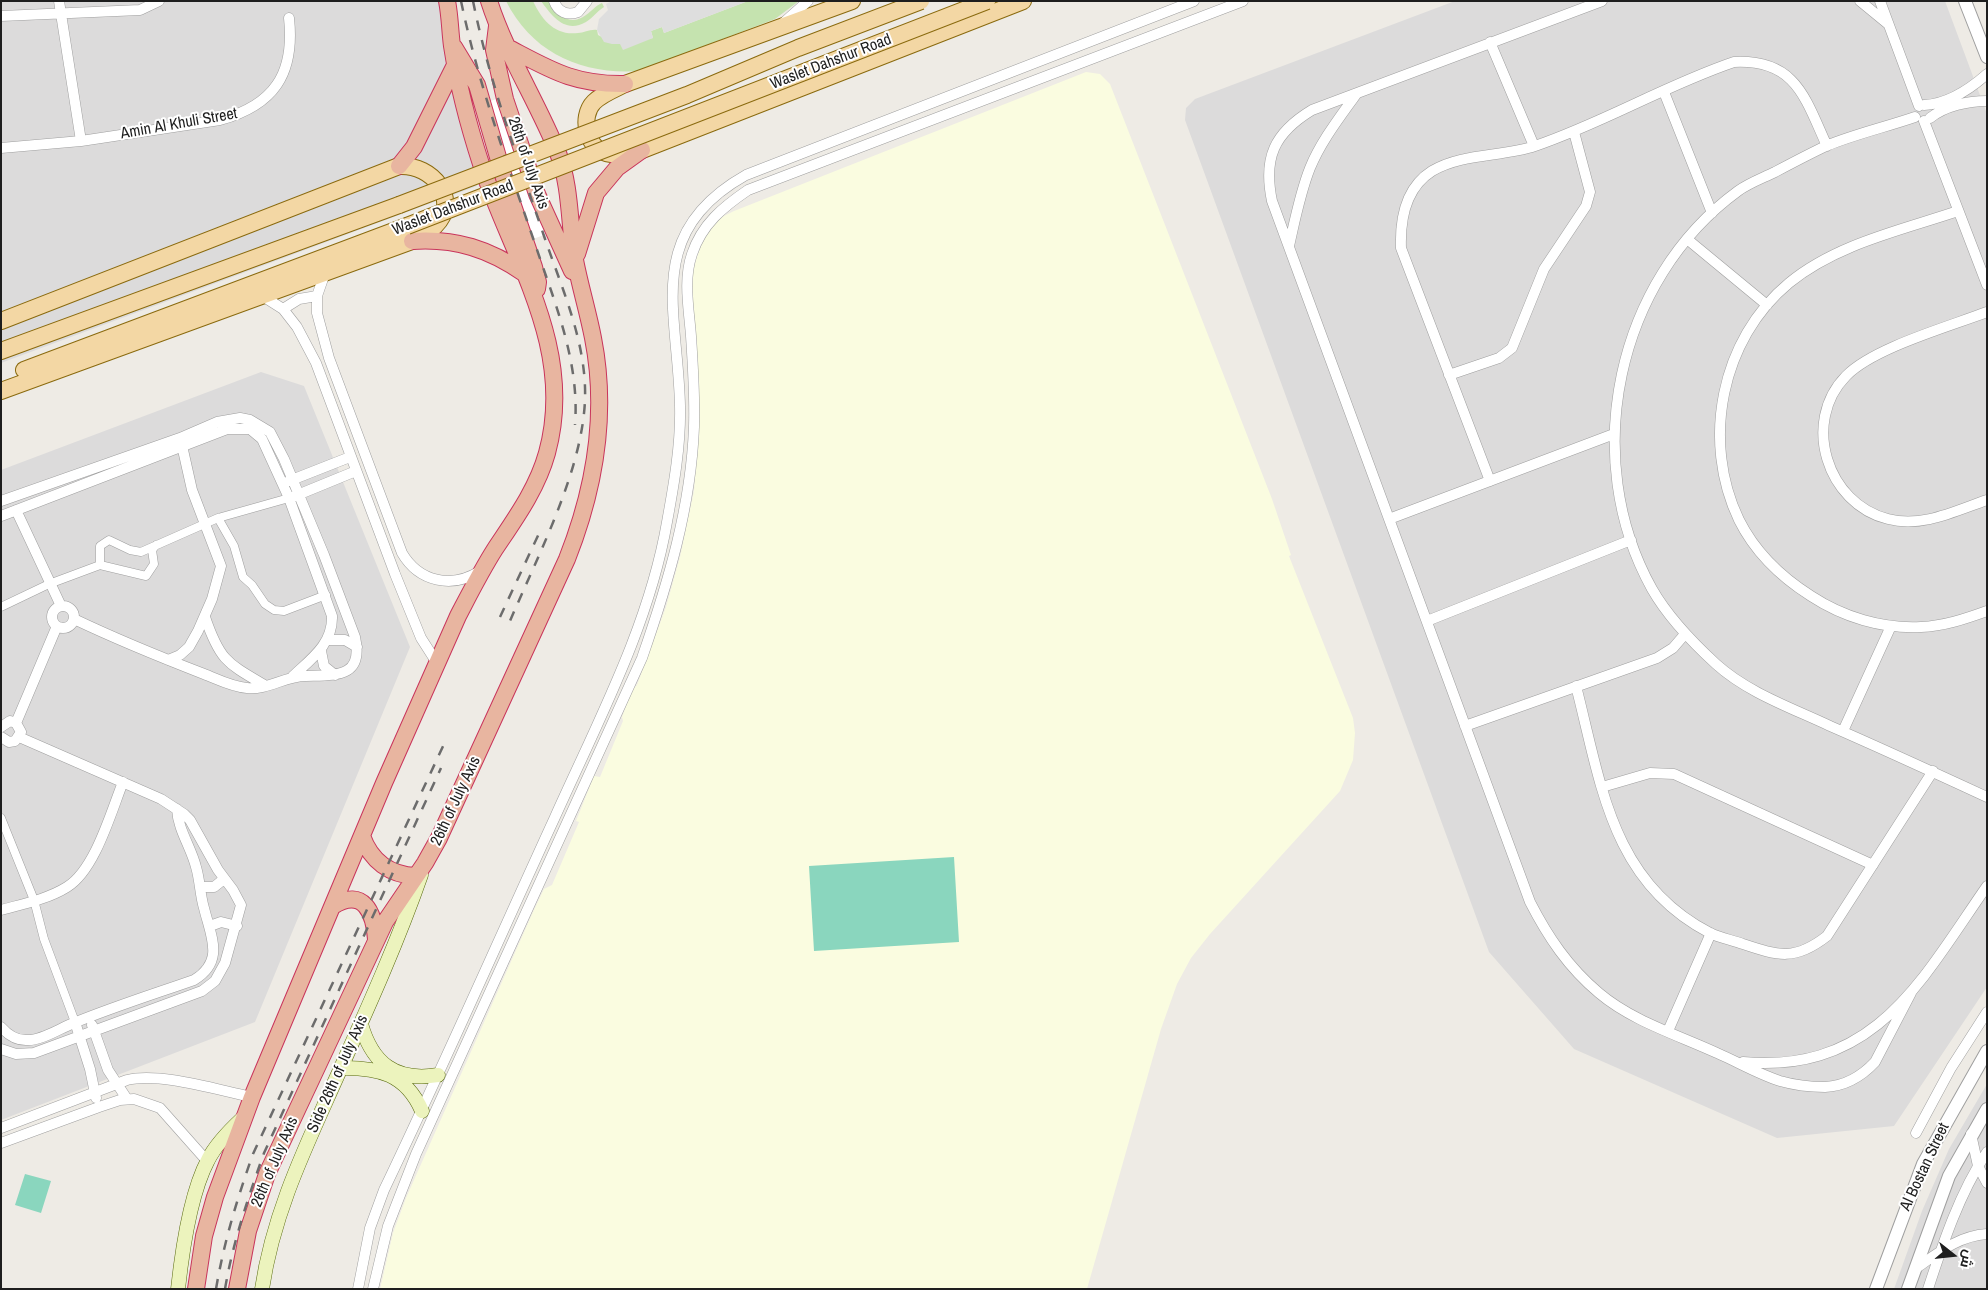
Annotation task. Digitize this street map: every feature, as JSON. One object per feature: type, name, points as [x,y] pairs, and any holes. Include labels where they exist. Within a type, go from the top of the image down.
[{"type":"highway","name":"26th of July Axis","points":[[237,1289],[248,1231],[267,1174],[376,939],[394,906],[421,870],[446,822],[567,559],[588,499],[596,459],[600,403],[593,339],[575,261],[569,201],[558,152],[535,100],[497,26],[489,1]]},
{"type":"highway","name":"26th of July Axis","points":[[196,1289],[204,1236],[215,1197],[243,1118],[437,664],[482,569],[530,493],[547,454],[555,402],[552,358],[544,323],[536,300],[501,219],[481,164],[455,64],[446,5]]},
{"type":"highway","name":"26th of July Axis","points":[[497,26],[494,50],[506,99],[537,194],[583,294]]},
{"type":"highway","name":"26th of July Axis","points":[[451,43],[466,63],[477,85],[506,188],[534,267],[538,282],[536,300]]},
{"type":"highway","points":[[507,47],[546,68],[580,81],[600,84],[625,84]]},
{"type":"highway","points":[[399,166],[414,147],[455,64]]},
{"type":"highway","points":[[575,261],[596,193],[617,168],[642,150]]},
{"type":"highway","points":[[412,241],[447,241],[480,249],[504,260],[525,274]]},
{"type":"highway","points":[[362,836],[368,850],[382,866],[395,873],[421,870]]},
{"type":"highway","points":[[333,906],[339,902],[354,900],[367,907],[374,920],[376,939]]},
{"type":"main road","points":[[852,1],[625,84],[595,101],[591,106],[586,118],[587,130],[595,146],[605,153],[611,154],[642,150],[1023,1]]},
{"type":"main road","name":"Waslet Dahshur Road","points":[[1,351],[399,205],[687,95],[798,48],[921,1]]},
{"type":"main road","name":"Waslet Dahshur Road","points":[[1,379],[426,219],[987,1]]},
{"type":"main road","points":[[1,321],[399,166],[413,166],[425,170],[434,178],[443,194],[443,207],[439,220],[435,226],[412,241],[326,270],[1,390]]},
{"type":"main road","name":"Side 26th of July Axis","points":[[262,1289],[270,1243],[289,1184],[361,1024],[407,915],[421,870]]},
{"type":"main road","points":[[361,1024],[369,1048],[385,1064],[397,1072],[415,1076],[438,1075]]},
{"type":"main road","points":[[340,1068],[369,1069],[388,1075],[410,1089],[422,1111]]},
{"type":"main road","points":[[178,1289],[190,1220],[207,1161],[225,1136],[243,1118]]},
{"type":"street","points":[[59,1],[81,141]]},
{"type":"street","points":[[1,16],[61,15],[140,10],[159,1]]},
{"type":"street","points":[[554,2],[559,10],[568,14],[578,12],[586,3],[596,1]]},
{"type":"street","points":[[777,29],[808,1]]},
{"type":"street","points":[[358,1289],[370,1228],[381,1198],[624,665],[656,572],[674,479],[680,411],[679,365],[671,284],[675,258],[682,239],[707,204],[725,187],[777,162],[1194,1]]},
{"type":"street","points":[[373,1289],[388,1226],[416,1154],[642,658],[665,592],[678,542],[689,481],[694,427],[688,273],[692,254],[701,234],[714,217],[730,203],[757,187],[1244,1]]},
{"type":"street","points":[[1602,1],[1312,110],[1294,122],[1279,138],[1270,158],[1268,180],[1272,201],[1530,902],[1548,936],[1571,967],[1599,994],[1631,1015],[1761,1074],[1803,1086],[1825,1087],[1848,1082],[1862,1074],[1875,1062],[1911,993]]},
{"type":"street","points":[[1860,1],[1889,25]]},
{"type":"street","points":[[1880,1],[1921,106],[1930,110],[1923,119]]},
{"type":"street","points":[[1965,1],[1987,57]]},
{"type":"street","name":"Amin Al Khuli Street","points":[[1,148],[81,141],[220,120],[242,114],[262,102],[277,84],[284,71],[292,41],[290,18]]},
{"type":"street","points":[[1490,42],[1534,146]]},
{"type":"street","points":[[1490,481],[1401,248],[1400,226],[1405,205],[1416,186],[1432,172],[1456,162],[1506,154],[1574,132],[1734,62],[1753,61],[1771,65],[1788,75],[1800,88],[1827,146]]},
{"type":"street","points":[[1987,74],[1956,95],[1936,104],[1921,106],[1914,112],[1923,119],[1987,285]]},
{"type":"street","points":[[1664,92],[1712,213]]},
{"type":"street","points":[[1289,248],[1300,199],[1311,166],[1331,130],[1357,93]]},
{"type":"street","points":[[1987,100],[1961,104],[1923,119],[1827,146],[1739,190],[1712,213],[1687,239],[1662,273],[1641,312],[1627,350],[1617,392],[1614,434],[1618,487],[1631,540],[1652,589],[1685,634],[1719,666],[1757,692],[1987,797]]},
{"type":"street","points":[[1449,374],[1499,358],[1512,348],[1544,269],[1586,206],[1590,192],[1574,132]]},
{"type":"street","points":[[1958,210],[1835,255],[1814,265],[1788,283],[1766,305],[1736,353],[1726,382],[1721,411],[1720,441],[1723,470],[1731,499],[1740,521],[1761,553],[1787,581],[1836,610],[1854,618],[1891,626],[1921,627],[1950,624],[1987,611]]},
{"type":"street","points":[[1687,239],[1766,305]]},
{"type":"street","points":[[326,270],[318,296],[317,313],[329,358],[402,553],[410,566],[429,578],[446,581],[463,580],[482,569]]},
{"type":"street","points":[[260,295],[283,309],[297,327],[316,363],[395,574],[422,638],[437,664]]},
{"type":"street","points":[[283,309],[299,299],[318,296]]},
{"type":"street","points":[[1987,312],[1881,352],[1861,362],[1844,377],[1832,395],[1825,416],[1823,438],[1826,460],[1835,480],[1855,502],[1867,511],[1888,519],[1909,522],[1931,519],[1987,500]]},
{"type":"street","points":[[316,363],[329,358]]},
{"type":"street","points":[[1,501],[23,492],[181,442],[227,429],[250,429],[262,439],[288,482],[338,590],[357,647],[354,664],[350,670],[335,675],[293,676],[266,686],[254,688],[239,687],[168,660],[74,619],[71,609],[61,606],[56,608],[52,617],[57,626]]},
{"type":"street","points":[[1389,519],[1614,434]]},
{"type":"street","points":[[1,516],[181,442]]},
{"type":"street","points":[[168,660],[180,655],[189,647],[205,617],[220,575],[221,566],[192,490],[181,442]]},
{"type":"street","points":[[288,482],[350,457]]},
{"type":"street","points":[[100,565],[100,546],[108,540],[130,550],[141,552],[218,518],[294,496],[356,471]]},
{"type":"street","points":[[23,492],[23,500],[28,505]]},
{"type":"street","points":[[293,676],[321,650],[327,640],[332,622],[326,595],[294,496]]},
{"type":"street","points":[[16,510],[61,606]]},
{"type":"street","points":[[218,518],[234,546],[243,577],[252,585],[265,604],[274,610],[284,611],[326,595]]},
{"type":"street","points":[[1427,622],[1631,540]]},
{"type":"street","points":[[1,607],[50,584],[100,565],[146,576],[154,564],[152,550],[156,545]]},
{"type":"street","points":[[395,574],[410,566]]},
{"type":"street","points":[[205,617],[217,648],[225,660],[266,686]]},
{"type":"street","points":[[57,626],[67,627],[74,619]]},
{"type":"street","points":[[16,723],[57,626]]},
{"type":"street","points":[[1842,731],[1891,626]]},
{"type":"street","points":[[1465,726],[1657,658],[1673,648],[1685,634]]},
{"type":"street","points":[[327,640],[345,640],[357,647]]},
{"type":"street","points":[[321,650],[324,666],[335,675]]},
{"type":"street","points":[[1576,686],[1613,827],[1630,860],[1653,889],[1680,914],[1711,933],[1777,955],[1795,954],[1812,947],[1827,936],[1933,771]]},
{"type":"street","points":[[1,727],[10,721],[16,723],[20,727],[19,737]]},
{"type":"street","points":[[1,737],[9,742],[19,737],[161,799],[177,809],[184,814],[197,830],[224,879],[233,890],[241,905],[237,926],[221,972],[215,981],[202,991],[24,1055],[1,1049]]},
{"type":"street","points":[[1602,787],[1650,773],[1674,774],[1873,865]]},
{"type":"street","points":[[572,780],[583,785]]},
{"type":"street","points":[[1,910],[67,887],[80,876],[93,856],[123,782]]},
{"type":"street","points":[[565,794],[576,800]]},
{"type":"street","points":[[1,1027],[8,1035],[28,1041],[75,1022],[194,980],[203,975],[212,959],[213,945],[197,868],[179,824],[177,809]]},
{"type":"street","points":[[1,818],[34,900],[44,939],[75,1022],[90,1069],[99,1107]]},
{"type":"street","points":[[200,887],[214,887],[224,879]]},
{"type":"street","points":[[1737,1062],[1773,1063],[1825,1054],[1872,1030],[1899,1007],[1911,993],[1987,886]]},
{"type":"street","points":[[210,926],[221,922],[237,926]]},
{"type":"street","points":[[1668,1031],[1711,933]]},
{"type":"street","points":[[1916,1133],[1951,1068],[1987,1012]]},
{"type":"street","points":[[90,1017],[108,1070],[127,1099]]},
{"type":"street","name":"Al Bostan Street","points":[[1876,1289],[1923,1164],[1987,1051]]},
{"type":"street","points":[[1,1128],[134,1079],[151,1077],[252,1097]]},
{"type":"street","points":[[1,1143],[99,1107],[127,1099],[148,1102],[160,1108],[207,1161]]},
{"type":"street","name":"Al Bostan Street","points":[[1908,1289],[1949,1176],[1971,1134],[1987,1109]]},
{"type":"street","points":[[1971,1134],[1978,1166],[1987,1183]]},
{"type":"street","points":[[1928,1289],[1940,1252],[1978,1166],[1987,1152]]},
{"type":"street","points":[[1915,1269],[1953,1243],[1971,1235],[1987,1234]]},
{"type":"shaded area","points":[[1,1],[443,1],[477,186],[1,363]]},
{"type":"shaded area","points":[[612,1],[748,1],[664,33],[662,27],[651,31],[653,38],[623,50],[620,44],[604,42],[597,30],[599,19],[608,10],[606,4]]},
{"type":"shaded area","points":[[1455,1],[1945,1],[1987,114],[1987,987],[1894,1126],[1777,1138],[1574,1049],[1489,952],[1185,120],[1186,108],[1195,99]]},
{"type":"shaded area","points":[[1086,72],[1100,74],[1110,84],[1272,499],[1291,555],[1289,556],[1353,718],[1355,733],[1353,760],[1340,791],[1210,934],[1191,958],[1177,984],[1161,1029],[1087,1289],[380,1289],[393,1233],[406,1198],[533,912],[544,889],[552,885],[579,822],[576,821],[594,776],[600,777],[623,721],[622,717],[632,690],[637,685],[666,607],[680,557],[694,491],[698,434],[698,363],[691,276],[703,239],[718,219],[734,211]]},
{"type":"shaded area","points":[[261,372],[304,386],[410,647],[255,1022],[1,1120],[1,470]]},
{"type":"shaded area","points":[[1987,1084],[1987,1289],[1894,1289],[1922,1211],[1949,1149]]},
{"type":"green space","points":[[506,1],[533,1],[545,20],[556,29],[570,33],[597,30],[598,35],[615,44],[653,38],[651,31],[662,27],[664,33],[748,1],[799,1],[775,19],[639,71],[618,71],[598,69],[579,64],[561,57],[544,47],[517,19]]},
{"type":"green space","points":[[541,1],[550,1],[560,15],[569,20],[575,20],[586,15],[602,3],[604,7],[586,22],[572,26],[560,22]]},
{"type":"green space","points":[[954,857],[959,942],[814,951],[809,866]]},
{"type":"green space","points":[[25,1174],[51,1181],[41,1213],[15,1205]]},
{"type":"pier","points":[[502,97],[547,234],[530,240],[485,103]]},
{"type":"railway","points":[[461,1],[476,62],[494,122],[564,332],[574,378],[575,425]]},
{"type":"railway","points":[[473,1],[487,61],[505,120],[572,316],[578,337],[585,379],[582,427],[576,456],[557,513],[510,621]]},
{"type":"railway","points":[[500,617],[542,527]]},
{"type":"railway","points":[[216,1289],[232,1221],[253,1154],[445,742]]},
{"type":"railway","points":[[225,1289],[237,1237],[264,1153],[441,768]]}]
